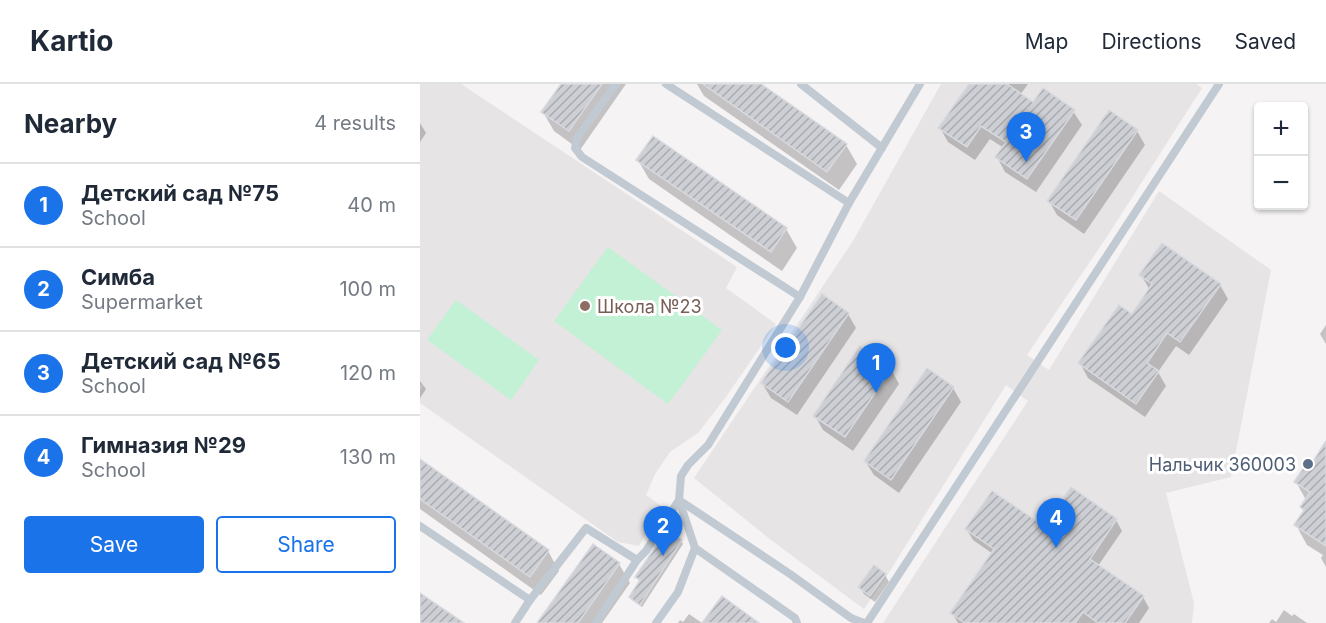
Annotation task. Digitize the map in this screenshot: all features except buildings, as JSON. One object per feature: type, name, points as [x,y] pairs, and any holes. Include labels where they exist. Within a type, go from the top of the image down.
[{"type":"lane","points":[[616,84],[578,138],[575,148],[582,157],[800,297]]},
{"type":"lane","points":[[666,84],[849,203]]},
{"type":"lane","points":[[801,84],[882,148]]},
{"type":"lane","points":[[797,623],[795,618],[695,548],[679,500],[681,476],[688,465],[708,445],[800,297],[849,203],[920,84]]},
{"type":"lane","points":[[679,500],[852,618],[865,623],[1219,84]]},
{"type":"lane","points":[[597,623],[679,500]]},
{"type":"lane","points":[[420,526],[530,600]]},
{"type":"lane","points":[[515,623],[586,528],[637,560]]},
{"type":"lane","points":[[656,623],[678,592],[695,548]]},
{"type":"shaded area","name":"Школа №23","points":[[420,84],[461,84],[737,267],[726,288],[776,324],[726,397],[698,433],[670,452],[655,474],[646,495],[661,506],[639,546],[618,542],[420,403],[420,391],[423,386],[420,384]]},
{"type":"shaded area","points":[[941,84],[1196,84],[1202,88],[1108,235],[1027,355],[1049,370],[1159,191],[1271,270],[1231,477],[1166,493],[1194,603],[1192,623],[883,623],[1028,401],[1006,385],[864,609],[771,540],[694,478],[853,241]]},
{"type":"green space","points":[[608,247],[722,330],[668,404],[554,321]]},
{"type":"green space","points":[[456,300],[539,360],[511,400],[427,340]]},
{"type":"place","name":"Детский сад №65","points":[[1026,162]]},
{"type":"place","name":"Школа №23","points":[[585,306]]},
{"type":"place","name":"Детский сад №75","points":[[876,393]]},
{"type":"place","name":"Нальчик 360003","points":[[1308,464]]},
{"type":"place","name":"Гимназия №29","points":[[1056,548]]},
{"type":"place","name":"Симба","points":[[663,556]]}]
